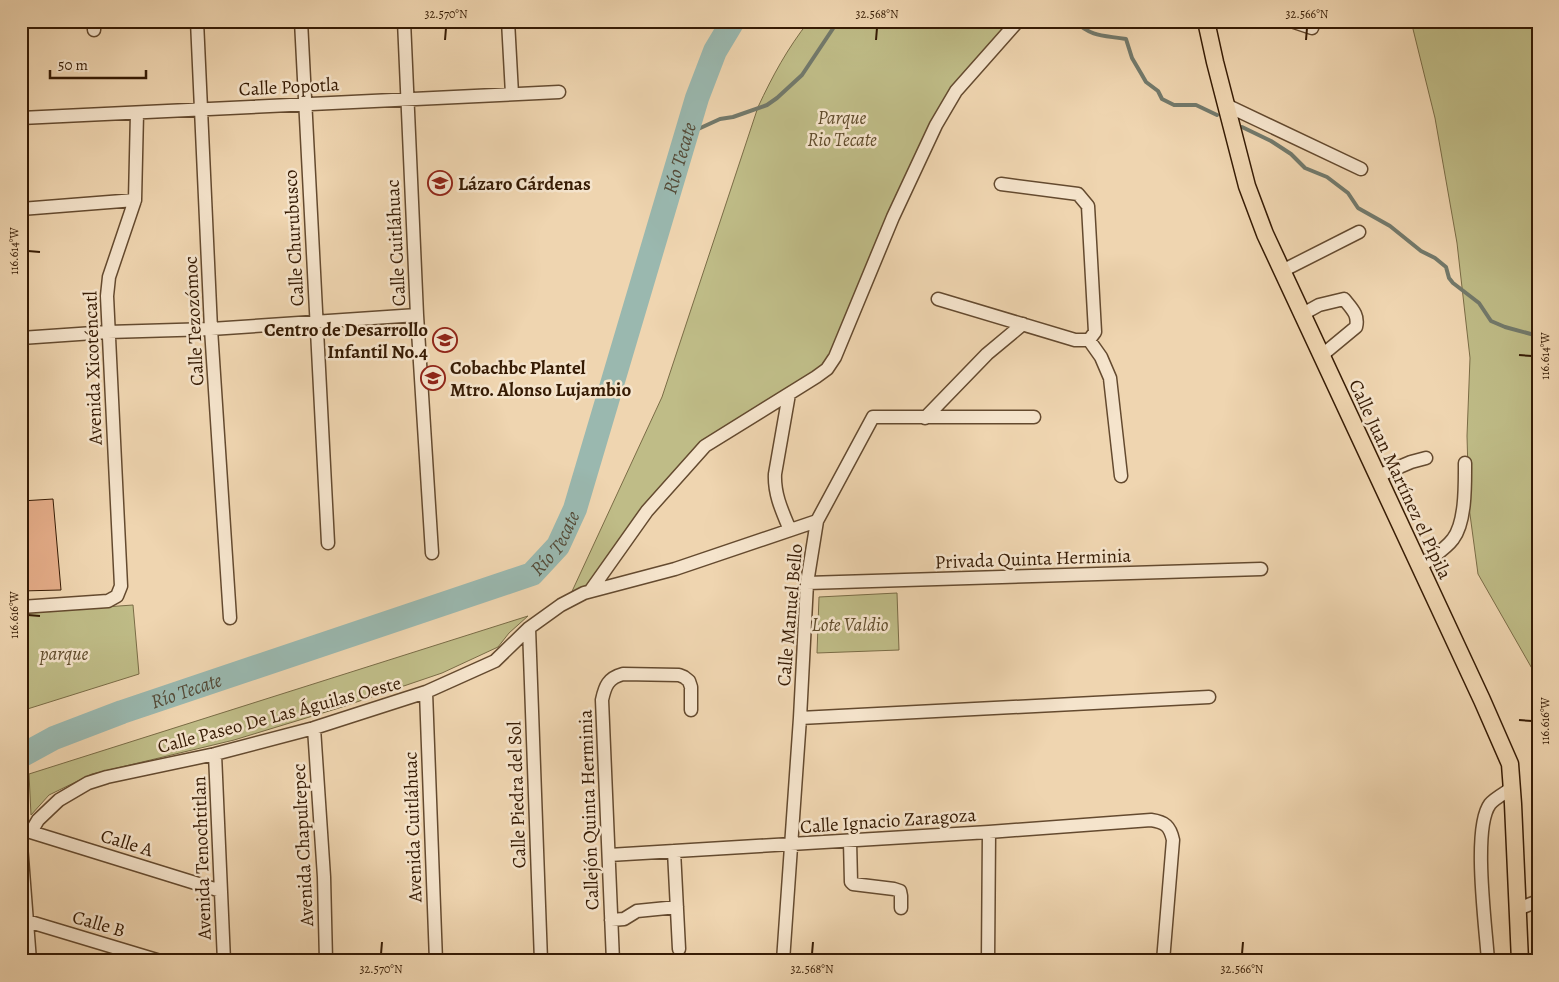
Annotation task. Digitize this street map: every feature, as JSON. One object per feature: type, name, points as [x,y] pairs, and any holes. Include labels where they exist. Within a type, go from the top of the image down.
[{"type":"main road","name":"Calle Juan Martínez el Pípila","points":[[1206,21],[1247,186],[1265,234],[1510,764],[1520,961]]},
{"type":"street","name":"Calle Tezozómoc","points":[[197,21],[211,329],[230,618]]},
{"type":"street","name":"Calle Churubusco","points":[[301,21],[315,321],[328,543]]},
{"type":"street","name":"Calle Cuitláhuac","points":[[404,21],[417,315],[432,553]]},
{"type":"street","points":[[508,21],[512,94]]},
{"type":"street","points":[[591,590],[647,511],[705,446],[827,369],[836,357],[893,217],[936,125],[956,91],[1018,21]]},
{"type":"street","points":[[1291,21],[1312,28]]},
{"type":"street","name":"Calle Popotla","points":[[21,118],[559,92]]},
{"type":"street","points":[[1226,105],[1361,169]]},
{"type":"street","name":"Avenida Xicoténcatl","points":[[21,607],[108,601],[117,596],[121,586],[107,296],[109,277],[135,200],[137,113]]},
{"type":"street","points":[[1001,184],[1078,194],[1088,206],[1094,332],[1089,340]]},
{"type":"street","points":[[21,208],[135,200]]},
{"type":"street","points":[[1282,271],[1360,232]]},
{"type":"street","points":[[938,299],[1075,340],[1089,340]]},
{"type":"street","points":[[1301,315],[1319,304],[1344,299],[1356,315],[1358,322],[1356,327],[1321,356]]},
{"type":"street","points":[[21,338],[108,332],[211,329],[417,315]]},
{"type":"street","points":[[925,418],[987,354],[1023,324]]},
{"type":"street","points":[[1089,340],[1101,357],[1110,378],[1121,476]]},
{"type":"street","points":[[789,394],[774,486],[790,530]]},
{"type":"street","name":"Calle Manuel Bello","points":[[783,961],[800,718],[807,583],[817,521],[873,417],[1034,417]]},
{"type":"street","points":[[1378,476],[1411,462],[1426,458]]},
{"type":"street","points":[[1420,566],[1453,540],[1458,530],[1463,505],[1465,463]]},
{"type":"street","name":"Calle Paseo De Las Águilas Oeste","points":[[26,831],[59,800],[88,783],[215,754],[314,728],[426,692],[495,660],[529,628],[561,605],[591,590],[675,568],[817,521]]},
{"type":"street","name":"Privada Quinta Herminia","points":[[807,583],[1261,569]]},
{"type":"street","name":"Calle Piedra del Sol","points":[[529,628],[542,961]]},
{"type":"street","name":"Callejón Quinta Herminia","points":[[613,961],[602,700],[605,688],[615,676],[623,674],[679,675],[689,681],[691,687],[691,710]]},
{"type":"street","name":"Avenida Cuitláhuac","points":[[426,692],[436,961]]},
{"type":"street","points":[[800,718],[1209,697]]},
{"type":"street","name":"Avenida Chapultepec","points":[[314,728],[324,877],[326,961]]},
{"type":"street","name":"Avenida Tenochtitlan","points":[[215,754],[224,961]]},
{"type":"street","points":[[1488,961],[1480,844],[1483,818],[1490,803],[1512,788]]},
{"type":"street","name":"Calle Ignacio Zaragoza","points":[[609,854],[791,845],[1151,820],[1160,821],[1168,825],[1173,840],[1163,961]]},
{"type":"street","name":"Calle A","points":[[26,831],[221,891]]},
{"type":"street","points":[[988,832],[988,961]]},
{"type":"street","points":[[850,841],[851,882],[853,884],[900,891],[901,908]]},
{"type":"street","points":[[21,845],[30,961]]},
{"type":"street","points":[[674,851],[679,949]]},
{"type":"street","points":[[1518,909],[1538,901]]},
{"type":"street","points":[[612,920],[624,919],[638,911],[677,907]]},
{"type":"street","name":"Calle B","points":[[27,921],[160,961]]},
{"type":"green space","name":"Parque Rio Tecate","points":[[809,21],[1022,21],[969,78],[935,128],[821,372],[728,426],[605,569],[568,600],[662,397],[758,107],[781,63]]},
{"type":"green space","points":[[1411,21],[1538,21],[1538,679],[1478,574],[1469,507],[1467,436],[1470,358],[1457,243],[1435,118]]},
{"type":"green space","name":"Lote Valdio","points":[[897,593],[899,650],[817,653],[819,597]]},
{"type":"green space","name":"parque","points":[[133,605],[139,674],[21,711],[21,613]]},
{"type":"green space","points":[[528,616],[509,633],[498,647],[442,673],[339,708],[234,740],[92,774],[49,795],[31,815],[29,774]]},
{"type":"building","points":[[53,499],[61,590],[21,591],[21,501]]},
{"type":"waterway","name":"Río Tecate","points":[[21,756],[54,738],[122,712],[532,574],[558,546],[575,509],[697,98],[715,51],[733,21]]},
{"type":"waterway","points":[[685,138],[696,130],[720,119],[733,117],[767,105],[777,98],[802,75],[838,21]]},
{"type":"waterway","points":[[1074,21],[1093,33],[1126,39],[1132,58],[1146,82],[1158,91],[1162,99],[1174,105],[1196,105],[1217,115]]},
{"type":"waterway","points":[[1242,127],[1271,141],[1291,154],[1305,168],[1327,177],[1348,193],[1358,208],[1390,226],[1421,251],[1435,258],[1446,267],[1449,278],[1453,283],[1479,303],[1491,321],[1538,336]]},
{"type":"place","name":"Lázaro Cárdenas","points":[[440,183]]},
{"type":"place","name":"Centro de Desarrollo Infantil No.4","points":[[445,340]]},
{"type":"place","name":"Cobachbc Plantel Mtro. Alonso Lujambio","points":[[433,378]]}]
